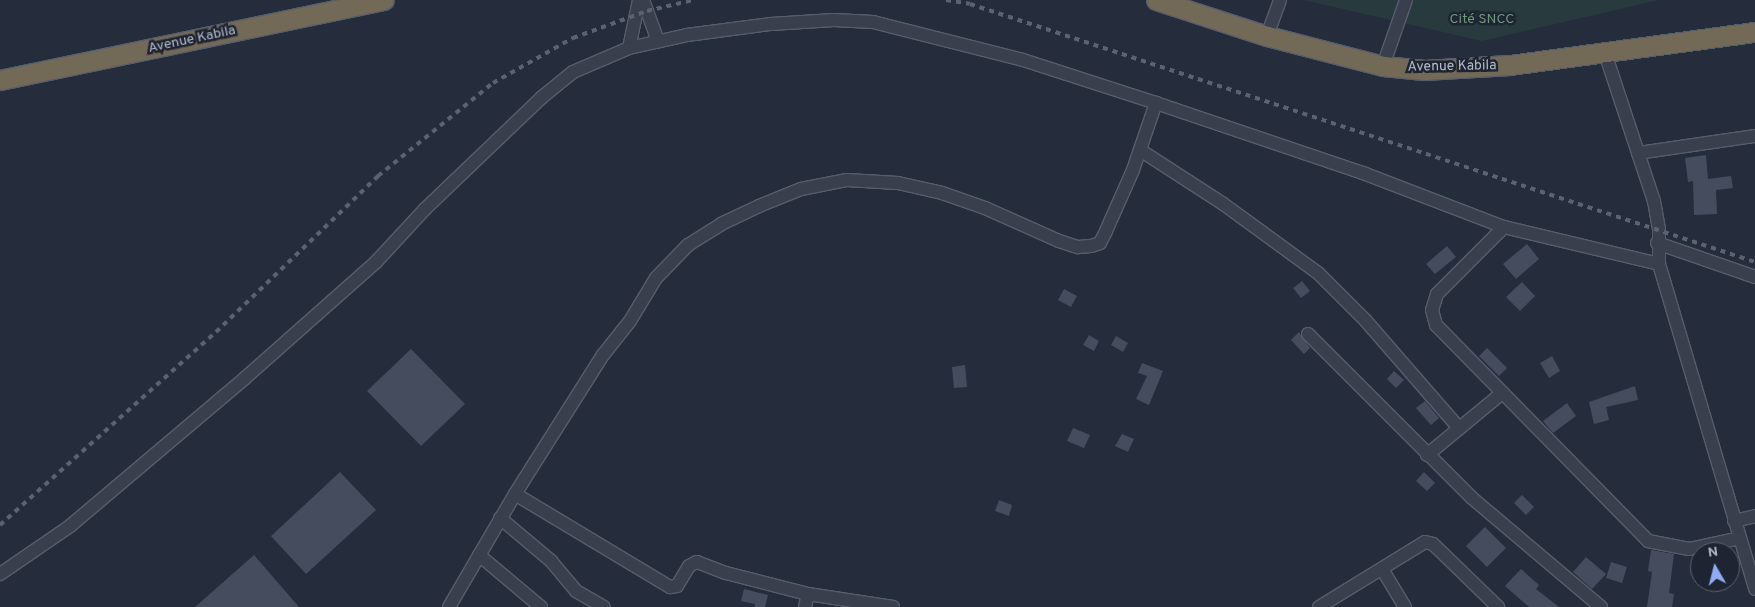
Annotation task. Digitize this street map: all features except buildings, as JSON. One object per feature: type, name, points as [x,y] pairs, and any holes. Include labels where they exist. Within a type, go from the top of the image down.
[{"type":"highway","name":"Avenue Kabila","points":[[0,80],[384,0]]},
{"type":"highway","name":"Avenue Kabila","points":[[1156,0],[1267,36],[1383,66],[1424,70],[1481,67],[1605,53],[1755,32]]},
{"type":"street","points":[[629,48],[639,0]]},
{"type":"street","points":[[643,0],[658,41]]},
{"type":"street","points":[[1267,36],[1280,0]]},
{"type":"street","points":[[1383,66],[1406,0]]},
{"type":"street","points":[[0,574],[70,526],[283,345],[376,262],[425,208],[541,98],[573,72],[629,48],[658,41],[737,27],[834,20],[873,22],[1023,60],[1156,103],[1363,174],[1504,227],[1659,264]]},
{"type":"street","points":[[1605,53],[1654,201],[1659,230],[1657,243],[1659,264],[1755,589]]},
{"type":"street","points":[[449,607],[515,494],[656,278],[688,245],[721,224],[801,189],[847,180],[898,183],[985,208],[1078,247],[1091,246],[1100,242],[1106,231],[1140,150],[1156,103]]},
{"type":"street","points":[[1638,153],[1755,136]]},
{"type":"street","points":[[1140,150],[1222,203],[1318,272],[1366,321],[1459,428]]},
{"type":"street","points":[[1504,227],[1437,294],[1432,310],[1436,325],[1501,394],[1648,541],[1689,549],[1740,538]]},
{"type":"street","points":[[1657,243],[1755,277]]},
{"type":"street","points":[[1308,334],[1427,454],[1523,543],[1602,607]]},
{"type":"street","points":[[1427,454],[1501,394]]},
{"type":"street","points":[[515,494],[670,587],[677,586],[689,566],[697,562],[726,573],[808,594],[892,607]]},
{"type":"street","points":[[1734,521],[1755,516]]},
{"type":"street","points":[[500,518],[551,561],[576,591],[604,607]]},
{"type":"street","points":[[1319,607],[1382,569],[1415,546],[1430,542],[1498,607]]},
{"type":"street","points":[[479,555],[541,607]]},
{"type":"street","points":[[1382,569],[1405,607]]},
{"type":"street","points":[[805,607],[808,594]]},
{"type":"green space","name":"Cité SNCC","points":[[1304,0],[1659,0],[1482,41]]},
{"type":"railway","points":[[0,525],[216,332],[378,176],[493,83],[573,38],[647,11],[693,0]]},
{"type":"railway","points":[[946,0],[970,4],[1755,262]]}]
